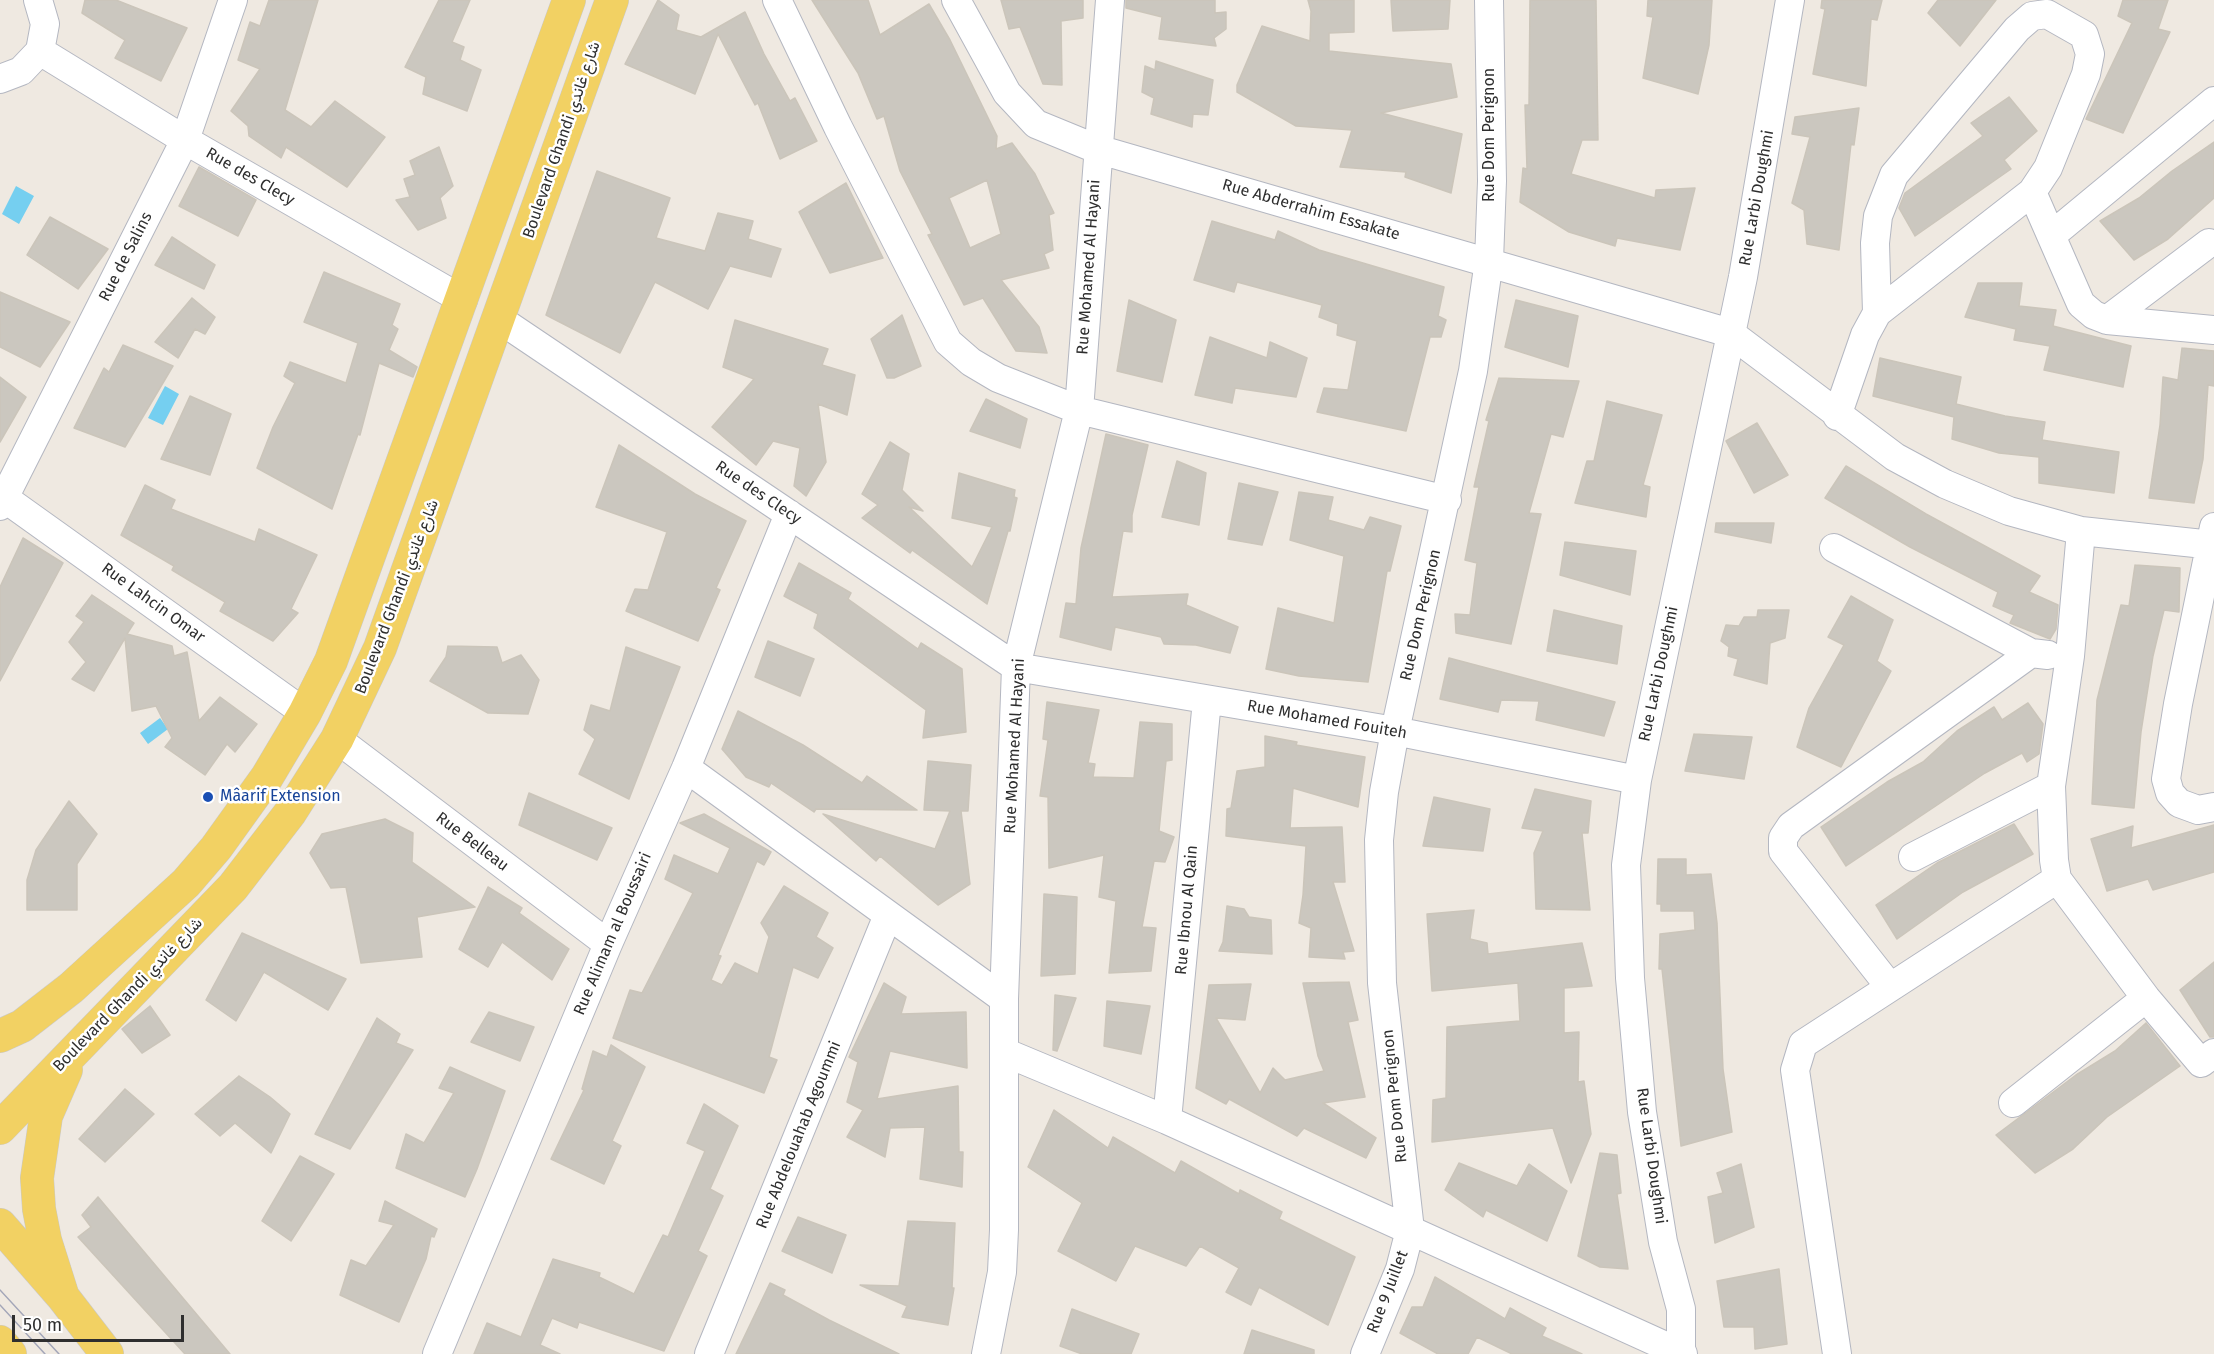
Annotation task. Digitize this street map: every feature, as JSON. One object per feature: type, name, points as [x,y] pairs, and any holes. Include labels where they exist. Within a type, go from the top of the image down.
[{"type":"main road","points":[[6,1034],[121,945],[186,883],[267,777],[305,712],[331,661],[463,300],[569,0]]},
{"type":"main road","name":"Boulevard Ghandi شارع غاندي","points":[[0,1128],[233,887],[290,813],[337,740],[380,648],[612,0]]},
{"type":"main road","points":[[63,1297],[45,1240],[39,1209],[37,1178],[46,1116],[58,1085],[80,1045]]},
{"type":"main road","points":[[0,1225],[63,1297],[106,1354]]},
{"type":"main road","points":[[0,1342],[10,1354]]},
{"type":"street","points":[[0,79],[21,71],[40,51],[45,24],[38,0]]},
{"type":"street","name":"Rue de Salins","points":[[1,499],[185,140],[233,0]]},
{"type":"street","points":[[777,0],[838,127],[948,342],[971,362],[998,378],[1078,410],[1447,500]]},
{"type":"street","name":"Rue Abderrahim Essakate","points":[[956,0],[1007,93],[1036,124],[1097,149],[1730,333]]},
{"type":"street","name":"Rue Mohamed Al Hayani","points":[[986,1354],[991,1342],[1003,1251],[1004,999],[1016,667],[1078,410],[1110,0]]},
{"type":"street","name":"Rue Dom Perignon","points":[[1410,1230],[1382,983],[1380,840],[1384,792],[1395,731],[1447,500],[1473,371],[1488,261],[1492,181],[1489,0]]},
{"type":"street","name":"Rue Larbi Doughmi","points":[[1682,1354],[1681,1310],[1664,1242],[1642,1112],[1630,978],[1626,865],[1637,780],[1743,277],[1790,0]]},
{"type":"street","points":[[1837,416],[1865,335],[1877,313],[2032,192],[2052,159],[2086,74],[2090,54],[2084,35],[2047,14],[2032,16],[2017,28],[1894,175],[1878,216],[1875,243],[1877,313]]},
{"type":"street","name":"Rue des Clecy","points":[[40,51],[185,140],[463,300]]},
{"type":"street","points":[[2052,235],[2214,101]]},
{"type":"street","points":[[2032,192],[2081,304],[2094,315],[2107,320],[2214,330]]},
{"type":"street","points":[[2107,320],[2209,243]]},
{"type":"street","name":"Rue des Clecy","points":[[499,318],[1016,667]]},
{"type":"street","points":[[1730,333],[1837,416],[1895,457],[1945,484],[2009,511],[2081,531],[2213,538],[2178,704],[2166,779],[2170,794],[2179,804],[2198,810],[2214,807]]},
{"type":"street","name":"Rue Lahcin Omar","points":[[1,499],[305,712]]},
{"type":"street","name":"Rue Alimam al Boussairi","points":[[437,1354],[608,944],[686,768],[789,514]]},
{"type":"street","points":[[2081,531],[2070,656],[2051,786],[2057,879],[2146,998],[2201,1063],[2214,1053]]},
{"type":"street","points":[[1834,548],[2031,654],[2070,656]]},
{"type":"street","points":[[1890,987],[1783,851],[1783,837],[1791,826],[2031,654]]},
{"type":"street","name":"Rue Mohamed Fouiteh","points":[[1016,667],[1395,731],[1637,780]]},
{"type":"street","name":"Rue Ibnou Al Qain","points":[[1167,1120],[1207,700]]},
{"type":"street","name":"Rue Belleau","points":[[337,740],[608,944]]},
{"type":"street","points":[[686,768],[1004,999]]},
{"type":"street","points":[[1913,857],[2051,786]]},
{"type":"street","points":[[1838,1354],[1796,1070],[1803,1044],[2057,879]]},
{"type":"street","name":"Rue Abdelouahab Agoummi","points":[[709,1354],[888,915]]},
{"type":"street","points":[[2013,1103],[2146,998]]},
{"type":"street","points":[[1004,1052],[1167,1120],[1682,1354]]},
{"type":"street","name":"Rue 9 Juillet","points":[[1365,1354],[1400,1269],[1410,1230]]},
{"type":"water","points":[[16,186],[34,196],[19,224],[2,214]]},
{"type":"water","points":[[165,386],[179,394],[163,425],[148,418]]},
{"type":"water","points":[[160,718],[168,729],[148,744],[140,733]]},
{"type":"building","points":[[85,0],[116,0],[187,28],[161,81],[115,58],[125,40],[82,13]]},
{"type":"building","points":[[269,0],[318,0],[285,110],[311,127],[335,101],[385,137],[347,187],[286,147],[281,158],[249,136],[248,126],[231,111],[260,69],[238,60],[250,22],[260,26]]},
{"type":"building","points":[[439,0],[470,0],[452,42],[464,47],[460,60],[481,70],[467,111],[423,94],[426,77],[405,67]]},
{"type":"building","points":[[658,0],[679,15],[676,30],[701,37],[745,12],[764,54],[790,101],[795,98],[817,141],[780,159],[758,103],[755,105],[718,34],[695,94],[625,64]]},
{"type":"building","points":[[812,0],[868,0],[880,35],[929,4],[950,40],[997,136],[996,149],[1012,143],[1035,174],[1054,213],[1049,215],[1053,250],[1044,254],[1049,268],[1001,280],[1039,327],[1047,353],[1016,351],[983,298],[964,305],[928,235],[932,234],[900,171],[884,116],[877,119],[858,73]],"holes":[[[987,180],[1001,234],[970,248],[949,198]]]},
{"type":"building","points":[[1001,0],[1083,0],[1083,18],[1061,21],[1062,85],[1043,84],[1020,27],[1009,29]]},
{"type":"building","points":[[1126,0],[1215,0],[1215,13],[1226,12],[1226,29],[1214,38],[1216,46],[1159,39],[1162,17],[1126,8]]},
{"type":"building","points":[[1308,0],[1354,0],[1354,32],[1329,33],[1329,51],[1451,64],[1457,97],[1381,113],[1462,134],[1451,193],[1405,177],[1406,172],[1340,167],[1352,130],[1296,126],[1237,92],[1237,85],[1262,26],[1310,41],[1311,11]]},
{"type":"building","points":[[1391,0],[1450,0],[1448,29],[1393,31]]},
{"type":"building","points":[[1530,0],[1596,0],[1598,140],[1582,140],[1571,174],[1655,198],[1656,190],[1695,188],[1680,250],[1617,238],[1615,246],[1569,232],[1520,202],[1523,168],[1527,169],[1525,105],[1529,105]]},
{"type":"building","points":[[1648,0],[1712,0],[1709,45],[1698,94],[1643,78],[1653,17],[1647,16]]},
{"type":"building","points":[[1822,0],[1882,0],[1877,20],[1871,19],[1866,86],[1813,74],[1825,9],[1821,8]]},
{"type":"building","points":[[1938,0],[1996,0],[1960,46],[1928,13]]},
{"type":"building","points":[[2123,0],[2168,0],[2158,29],[2170,32],[2123,133],[2086,119],[2132,23],[2118,16]]},
{"type":"building","points":[[1156,61],[1213,80],[1208,115],[1193,114],[1192,127],[1151,114],[1154,98],[1142,92],[1145,66],[1155,70]]},
{"type":"building","points":[[2009,97],[2037,131],[2004,160],[2011,169],[1915,236],[1899,208],[1905,193],[1983,136],[1971,123]]},
{"type":"building","points":[[1859,108],[1854,145],[1851,144],[1839,250],[1807,244],[1804,210],[1792,203],[1810,137],[1792,134],[1795,117]]},
{"type":"building","points":[[2214,142],[2214,198],[2168,239],[2134,260],[2100,221],[2139,198],[2172,171]]},
{"type":"building","points":[[439,147],[453,186],[440,198],[446,218],[418,230],[396,200],[410,197],[404,179],[415,175],[410,161]]},
{"type":"building","points":[[199,167],[256,200],[238,236],[179,206]]},
{"type":"building","points":[[597,171],[670,198],[656,238],[705,251],[718,213],[753,221],[748,239],[781,249],[771,277],[730,266],[708,309],[655,282],[620,353],[546,315]]},
{"type":"building","points":[[846,183],[883,258],[830,273],[799,212]]},
{"type":"building","points":[[50,217],[108,249],[78,289],[27,255]]},
{"type":"building","points":[[1212,221],[1275,240],[1278,231],[1319,250],[1444,287],[1438,316],[1446,320],[1441,337],[1430,337],[1406,431],[1317,412],[1324,388],[1348,390],[1357,341],[1337,335],[1338,324],[1319,317],[1322,305],[1237,282],[1234,292],[1194,280]]},
{"type":"building","points":[[172,237],[215,265],[204,289],[155,265]]},
{"type":"building","points":[[324,272],[400,304],[392,325],[398,329],[389,350],[417,367],[413,377],[379,363],[360,435],[358,434],[332,509],[257,468],[273,427],[295,383],[284,376],[290,362],[346,383],[358,343],[304,322]]},
{"type":"building","points":[[1978,283],[2022,283],[2019,306],[2056,310],[2053,326],[2131,346],[2123,387],[2044,370],[2050,346],[2014,340],[2016,329],[1965,317]]},
{"type":"building","points":[[0,292],[70,322],[40,367],[0,347]]},
{"type":"building","points":[[192,298],[215,317],[205,334],[195,329],[178,358],[155,342]]},
{"type":"building","points":[[1129,300],[1176,320],[1162,382],[1117,371]]},
{"type":"building","points":[[1516,300],[1578,316],[1568,367],[1505,347]]},
{"type":"building","points":[[902,315],[921,366],[894,378],[887,378],[871,339]]},
{"type":"building","points":[[735,320],[828,349],[822,365],[855,375],[847,415],[818,404],[826,462],[806,496],[794,486],[800,448],[773,441],[756,465],[712,427],[754,379],[723,367]]},
{"type":"building","points":[[1210,337],[1267,358],[1270,342],[1307,358],[1296,397],[1235,388],[1232,403],[1195,395]]},
{"type":"building","points":[[123,345],[173,366],[125,447],[74,428],[104,368],[109,372]]},
{"type":"building","points":[[2182,348],[2214,351],[2214,386],[2208,385],[2203,459],[2194,503],[2149,498],[2160,425],[2163,377],[2178,380]]},
{"type":"building","points":[[1880,358],[1961,377],[1956,404],[2005,416],[2045,422],[2042,440],[2119,452],[2114,493],[2039,483],[2039,457],[1999,453],[1952,439],[1954,417],[1873,396]]},
{"type":"building","points":[[0,377],[26,397],[0,442]]},
{"type":"building","points":[[1499,378],[1579,381],[1563,437],[1551,434],[1529,513],[1541,514],[1511,644],[1456,633],[1455,614],[1470,615],[1477,563],[1465,560],[1479,487],[1474,487],[1489,421],[1486,420]]},
{"type":"building","points":[[190,396],[231,414],[210,475],[161,459]]},
{"type":"building","points":[[986,399],[1027,419],[1020,448],[970,431]]},
{"type":"building","points":[[1607,401],[1662,415],[1643,485],[1650,487],[1646,517],[1575,503],[1587,461],[1594,461]]},
{"type":"building","points":[[1757,423],[1788,475],[1754,493],[1726,441]]},
{"type":"building","points":[[1106,434],[1148,445],[1132,515],[1132,532],[1123,531],[1112,597],[1188,594],[1186,605],[1238,627],[1230,653],[1196,645],[1164,644],[1161,637],[1115,627],[1111,650],[1060,637],[1066,603],[1076,604],[1081,548]]},
{"type":"building","points":[[890,442],[909,454],[902,490],[923,511],[909,507],[972,567],[992,527],[952,518],[959,473],[1015,490],[1014,497],[1017,498],[1010,531],[1008,531],[987,604],[912,550],[910,553],[862,518],[878,505],[862,494]]},
{"type":"building","points":[[619,445],[695,494],[746,521],[716,588],[720,590],[698,641],[626,611],[635,589],[648,590],[667,532],[596,507]]},
{"type":"building","points":[[1177,461],[1206,473],[1199,525],[1162,517]]},
{"type":"building","points":[[1846,466],[1926,514],[2040,576],[2029,592],[2058,605],[2056,629],[2050,639],[2010,623],[2014,615],[1993,606],[1998,592],[1910,547],[1825,498]]},
{"type":"building","points":[[1239,483],[1278,492],[1262,545],[1228,539]]},
{"type":"building","points":[[145,485],[175,500],[171,509],[255,542],[259,529],[317,555],[291,609],[298,613],[273,641],[220,611],[225,602],[172,570],[174,566],[121,535]]},
{"type":"building","points":[[1299,492],[1333,497],[1328,520],[1364,530],[1370,517],[1401,526],[1390,571],[1387,571],[1368,682],[1299,676],[1266,669],[1278,608],[1334,623],[1344,556],[1290,540]]},
{"type":"building","points":[[1716,523],[1774,523],[1771,543],[1715,532]]},
{"type":"building","points":[[23,538],[63,563],[0,681],[0,587]]},
{"type":"building","points":[[1565,542],[1636,551],[1630,595],[1560,575]]},
{"type":"building","points":[[799,563],[851,593],[848,599],[918,649],[921,643],[962,669],[966,732],[923,738],[926,710],[814,628],[818,614],[784,596]]},
{"type":"building","points":[[2135,565],[2180,568],[2179,612],[2164,610],[2153,656],[2141,732],[2134,808],[2092,804],[2097,700],[2121,605],[2129,606]]},
{"type":"building","points":[[92,595],[134,623],[127,634],[172,646],[174,656],[187,652],[199,721],[220,697],[257,724],[235,752],[227,744],[205,775],[165,747],[172,738],[156,706],[132,711],[125,638],[94,691],[72,679],[86,662],[69,642],[84,622],[76,616]]},
{"type":"building","points":[[1851,596],[1893,620],[1877,661],[1891,671],[1841,767],[1797,747],[1809,708],[1844,645],[1828,637]]},
{"type":"building","points":[[1554,610],[1622,626],[1617,664],[1547,651]]},
{"type":"building","points":[[1758,610],[1789,610],[1785,638],[1770,643],[1767,684],[1734,675],[1738,659],[1728,656],[1729,647],[1721,641],[1726,625],[1739,626],[1744,617],[1757,617]]},
{"type":"building","points":[[768,641],[814,659],[800,696],[755,677]]},
{"type":"building","points":[[448,646],[497,647],[502,663],[521,655],[539,680],[528,714],[488,713],[430,681],[446,657]]},
{"type":"building","points":[[626,647],[680,667],[629,799],[579,774],[595,739],[584,730],[591,705],[610,711]]},
{"type":"building","points":[[1449,658],[1615,702],[1604,736],[1536,720],[1539,701],[1501,700],[1498,712],[1440,699]]},
{"type":"building","points":[[1047,702],[1099,710],[1088,763],[1095,764],[1093,777],[1134,778],[1140,722],[1172,724],[1172,760],[1166,761],[1159,831],[1174,837],[1165,862],[1154,861],[1142,927],[1156,928],[1151,971],[1109,973],[1116,901],[1099,897],[1104,855],[1049,868],[1048,797],[1040,796],[1048,740],[1043,739]]},
{"type":"building","points":[[2028,703],[2043,724],[2039,754],[2027,762],[2022,753],[1985,773],[1846,866],[1821,827],[1887,782],[1923,762],[1957,731],[1994,707],[2002,720]]},
{"type":"building","points":[[738,711],[803,745],[862,783],[867,776],[917,810],[816,809],[814,812],[771,783],[769,787],[746,777],[722,749]]},
{"type":"building","points":[[1694,734],[1752,737],[1744,779],[1685,771]]},
{"type":"building","points":[[1265,736],[1297,742],[1296,745],[1365,757],[1358,807],[1293,788],[1290,828],[1342,827],[1345,882],[1333,882],[1354,951],[1343,952],[1345,959],[1309,957],[1311,928],[1299,923],[1306,846],[1226,836],[1227,809],[1231,808],[1237,771],[1265,767]]},
{"type":"building","points":[[928,761],[971,765],[968,811],[961,811],[970,884],[938,905],[880,856],[876,861],[823,814],[935,849],[950,811],[924,810]]},
{"type":"building","points":[[1535,789],[1591,801],[1588,833],[1582,833],[1590,910],[1536,909],[1534,853],[1543,831],[1522,828]]},
{"type":"building","points":[[529,793],[612,828],[597,860],[519,825]]},
{"type":"building","points":[[1434,797],[1490,809],[1483,851],[1423,846]]},
{"type":"building","points":[[69,801],[97,834],[77,864],[77,910],[27,910],[27,880],[36,850]]},
{"type":"building","points":[[704,814],[771,852],[764,865],[757,861],[718,955],[721,956],[711,980],[722,985],[735,963],[758,974],[769,937],[761,923],[784,886],[828,913],[816,937],[833,948],[818,978],[793,967],[769,1057],[777,1060],[764,1093],[613,1038],[630,990],[642,993],[693,893],[665,879],[674,855],[718,874],[730,848],[680,823]]},
{"type":"building","points":[[385,819],[413,833],[412,862],[475,907],[417,917],[422,957],[361,963],[346,887],[331,888],[310,853],[322,834]]},
{"type":"building","points":[[2014,824],[2033,854],[1963,892],[1897,939],[1876,905],[1937,863]]},
{"type":"building","points":[[2214,825],[2214,872],[2153,890],[2148,879],[2107,891],[2091,839],[2133,826],[2131,848]]},
{"type":"building","points":[[1658,859],[1686,859],[1686,875],[1711,874],[1717,923],[1723,1069],[1732,1132],[1681,1146],[1662,969],[1659,969],[1660,934],[1695,930],[1694,911],[1661,911],[1661,904],[1657,904]]},
{"type":"building","points":[[488,887],[522,908],[519,913],[569,949],[552,980],[502,942],[488,967],[459,949]]},
{"type":"building","points":[[1044,894],[1077,897],[1075,974],[1041,976]]},
{"type":"building","points":[[1227,906],[1244,909],[1249,917],[1271,920],[1272,954],[1219,951],[1223,942]]},
{"type":"building","points":[[1474,910],[1470,939],[1487,943],[1488,954],[1582,943],[1592,986],[1564,988],[1564,1033],[1579,1032],[1578,1082],[1584,1081],[1591,1134],[1571,1183],[1553,1128],[1432,1142],[1433,1100],[1446,1098],[1447,1027],[1520,1021],[1518,983],[1432,991],[1427,914]]},
{"type":"building","points":[[242,933],[346,979],[328,1010],[264,972],[236,1021],[206,1000]]},
{"type":"building","points":[[2214,962],[2214,1037],[2210,1037],[2180,990]]},
{"type":"building","points":[[1349,982],[1358,1020],[1348,1022],[1365,1097],[1323,1103],[1376,1138],[1366,1158],[1304,1128],[1297,1136],[1229,1099],[1226,1104],[1196,1088],[1209,985],[1251,984],[1245,1020],[1216,1018],[1260,1093],[1273,1068],[1285,1080],[1324,1071],[1318,1056],[1303,983]]},
{"type":"building","points":[[884,983],[906,997],[901,1014],[966,1012],[967,1068],[890,1051],[877,1099],[958,1086],[959,1152],[963,1152],[962,1187],[920,1179],[925,1127],[890,1128],[885,1157],[847,1137],[863,1110],[847,1102],[858,1062],[849,1057]]},
{"type":"building","points":[[1055,995],[1076,998],[1057,1051],[1053,1050]]},
{"type":"building","points":[[1107,1001],[1150,1006],[1141,1054],[1104,1046]]},
{"type":"building","points":[[150,1006],[170,1035],[142,1053],[122,1029]]},
{"type":"building","points":[[489,1012],[534,1027],[520,1061],[471,1042]]},
{"type":"building","points":[[377,1018],[400,1034],[396,1043],[413,1050],[350,1149],[315,1134]]},
{"type":"building","points":[[2146,1023],[2180,1066],[2107,1117],[2073,1149],[2035,1173],[1996,1135],[2076,1075],[2115,1051]]},
{"type":"building","points":[[611,1045],[645,1067],[612,1141],[621,1146],[604,1184],[551,1159],[584,1090],[582,1089],[593,1051],[607,1057]]},
{"type":"building","points":[[450,1067],[505,1091],[465,1197],[396,1168],[406,1134],[424,1143],[454,1093],[439,1088]]},
{"type":"building","points":[[239,1076],[290,1114],[271,1153],[235,1123],[220,1136],[195,1114]]},
{"type":"building","points":[[125,1089],[154,1114],[105,1162],[79,1139]]},
{"type":"building","points":[[704,1104],[738,1126],[710,1189],[723,1196],[698,1251],[707,1256],[664,1351],[579,1322],[577,1328],[552,1318],[540,1345],[560,1354],[474,1354],[487,1323],[521,1337],[553,1259],[600,1273],[599,1277],[634,1294],[663,1235],[668,1237],[705,1151],[687,1143]]},
{"type":"building","points":[[1054,1110],[1108,1148],[1113,1137],[1175,1173],[1181,1161],[1239,1194],[1240,1190],[1282,1212],[1279,1219],[1355,1257],[1328,1325],[1259,1287],[1251,1305],[1226,1292],[1239,1268],[1200,1246],[1186,1266],[1135,1246],[1116,1281],[1058,1251],[1082,1203],[1028,1167]]},
{"type":"building","points":[[1600,1153],[1617,1155],[1621,1193],[1617,1194],[1628,1269],[1600,1267],[1578,1256]]},
{"type":"building","points":[[300,1156],[334,1174],[291,1241],[262,1221]]},
{"type":"building","points":[[1459,1163],[1517,1186],[1529,1164],[1567,1191],[1547,1241],[1486,1210],[1483,1217],[1445,1190]]},
{"type":"building","points":[[1741,1164],[1754,1227],[1715,1243],[1708,1197],[1723,1193],[1717,1173]]},
{"type":"building","points":[[98,1197],[230,1354],[185,1354],[78,1237],[91,1227],[82,1215]]},
{"type":"building","points":[[385,1201],[437,1229],[434,1237],[431,1236],[426,1259],[399,1322],[340,1295],[351,1260],[366,1266],[394,1225],[379,1221]]},
{"type":"building","points":[[798,1217],[846,1235],[832,1273],[782,1251]]},
{"type":"building","points":[[908,1221],[955,1223],[952,1288],[954,1288],[948,1325],[902,1317],[907,1306],[860,1285],[899,1286]]},
{"type":"building","points":[[1779,1269],[1787,1344],[1755,1349],[1754,1327],[1724,1327],[1717,1281]]},
{"type":"building","points":[[1435,1277],[1505,1319],[1510,1308],[1546,1328],[1542,1336],[1582,1354],[1512,1354],[1477,1337],[1468,1354],[1438,1354],[1400,1333],[1412,1307],[1423,1307]]},
{"type":"building","points":[[770,1283],[785,1290],[783,1295],[899,1354],[736,1354]]},
{"type":"building","points":[[1072,1309],[1139,1334],[1131,1354],[1082,1354],[1060,1346]]},
{"type":"building","points":[[1252,1330],[1314,1350],[1314,1354],[1244,1354]]},
{"type":"tram line","points":[[0,1290],[59,1354]]},
{"type":"tram line","points":[[0,1305],[45,1354]]},
{"type":"place","name":"Mâarif Extension","points":[[208,797]]}]
